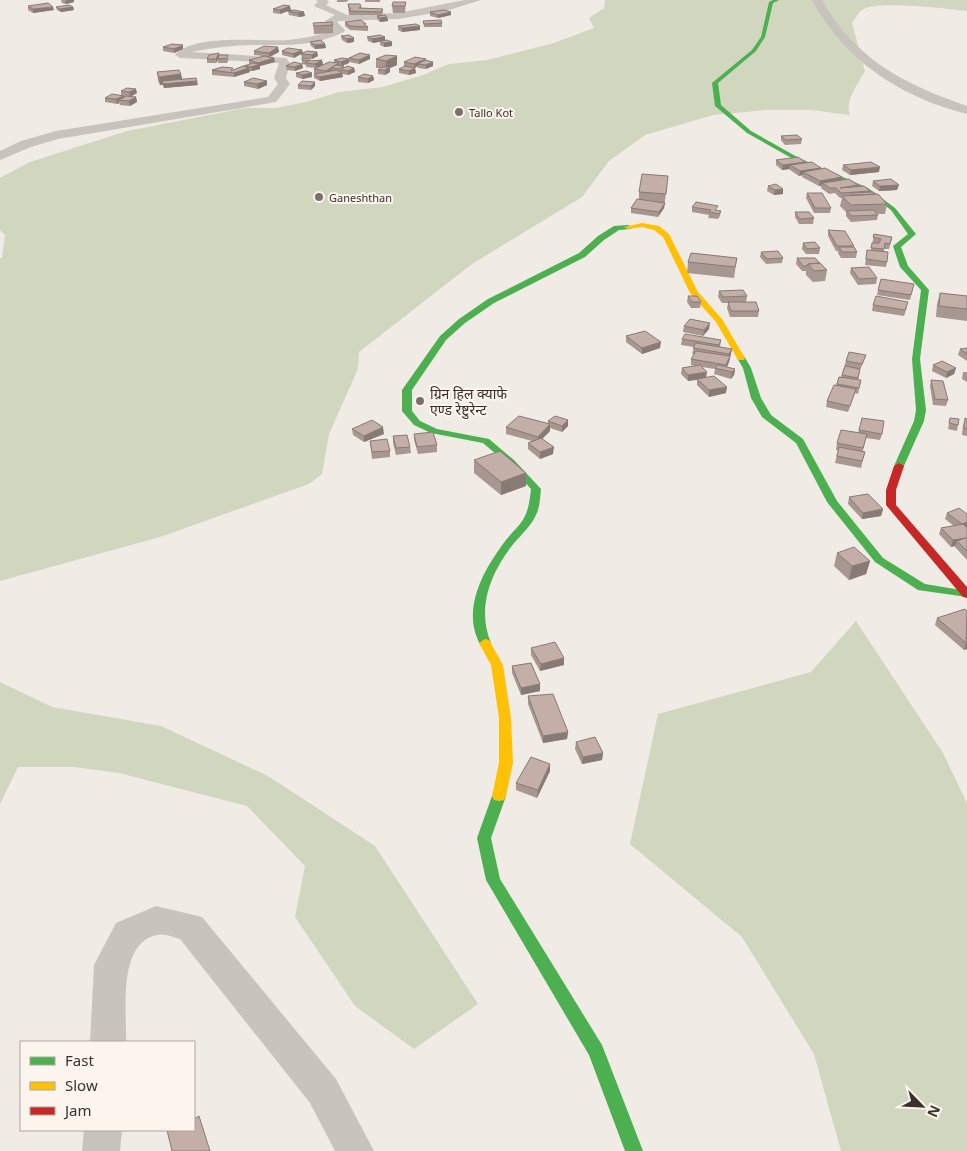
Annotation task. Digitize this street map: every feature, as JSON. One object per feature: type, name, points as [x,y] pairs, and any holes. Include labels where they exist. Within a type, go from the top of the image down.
[{"type":"street","points":[[0,156],[26,144],[56,136],[237,108],[272,100],[284,84],[280,78],[285,63],[282,60],[180,55],[189,48],[252,42],[287,43],[323,38],[340,30],[330,20],[338,18],[398,16],[446,8],[476,0]]},
{"type":"street","points":[[777,0],[771,2],[763,38],[759,44],[715,83],[718,106],[749,132],[797,159],[866,189],[893,209],[912,234],[897,246],[904,266],[925,290],[916,359],[921,410],[919,421],[904,452],[891,490],[891,505],[967,594]]},
{"type":"street","points":[[817,0],[826,18],[867,62],[899,82],[936,100],[967,110]]},
{"type":"street","points":[[324,1],[318,5],[342,15],[338,18]]},
{"type":"street","points":[[634,1151],[596,1051],[493,880],[484,838],[500,794],[506,763],[505,718],[497,665],[479,633],[478,611],[486,581],[506,547],[532,513],[536,489],[511,462],[486,442],[434,430],[416,423],[407,411],[406,390],[443,338],[462,321],[491,301],[582,255],[601,238],[617,228],[642,225],[656,228],[666,236],[694,293],[719,321],[742,360],[756,398],[767,417],[800,441],[832,502],[879,560],[922,587],[967,594]]},
{"type":"street","points":[[108,1041],[111,965],[128,933],[156,920],[190,927],[323,1091],[355,1151]]},
{"type":"street","points":[[101,1151],[103,1131]]},
{"type":"green space","points":[[605,0],[967,0],[967,11],[896,5],[870,7],[862,10],[852,23],[865,71],[851,98],[849,104],[850,115],[811,110],[767,110],[713,115],[645,135],[609,161],[582,197],[472,264],[359,352],[358,369],[329,434],[322,474],[309,484],[160,537],[0,581],[0,258],[2,258],[5,235],[0,230],[0,178],[30,162],[127,131],[245,108],[276,108],[306,102],[339,92],[383,87],[423,75],[449,64],[487,60],[554,43],[594,28],[589,18],[604,8]]},
{"type":"green space","points":[[856,621],[943,753],[967,803],[967,1151],[841,1151],[814,1054],[742,937],[630,844],[658,714],[811,672]]},
{"type":"green space","points":[[0,682],[52,707],[161,726],[268,776],[375,846],[478,1004],[414,1049],[355,1006],[295,917],[305,866],[247,806],[119,773],[74,767],[18,767],[0,804]]},
{"type":"building","points":[[393,2],[406,2],[405,6],[392,6]]},
{"type":"building","points":[[48,3],[53,7],[33,9],[28,6]]},
{"type":"building","points":[[348,4],[360,4],[361,7],[359,8],[383,9],[381,12],[349,11],[351,8],[349,8]]},
{"type":"building","points":[[69,5],[73,7],[60,9],[56,7]]},
{"type":"building","points":[[284,5],[290,6],[280,10],[273,9]]},
{"type":"building","points":[[294,10],[304,12],[288,11]]},
{"type":"building","points":[[444,10],[451,12],[438,15],[430,12]]},
{"type":"building","points":[[385,15],[387,17],[380,18],[377,16]]},
{"type":"building","points":[[361,20],[368,27],[350,26],[345,22]]},
{"type":"building","points":[[441,20],[442,23],[424,24],[423,21]]},
{"type":"building","points":[[332,22],[333,25],[314,26],[313,23]]},
{"type":"building","points":[[416,24],[420,26],[402,28],[398,26]]},
{"type":"building","points":[[349,35],[354,38],[347,39],[341,36]]},
{"type":"building","points":[[380,35],[385,37],[372,39],[367,37]]},
{"type":"building","points":[[321,40],[325,44],[315,45],[310,42]]},
{"type":"building","points":[[387,40],[392,42],[384,43],[380,41]]},
{"type":"building","points":[[172,44],[183,45],[174,49],[163,47]]},
{"type":"building","points":[[264,46],[278,47],[269,53],[254,51]]},
{"type":"building","points":[[288,48],[302,50],[293,54],[282,51]]},
{"type":"building","points":[[307,51],[317,52],[312,55],[301,54]]},
{"type":"building","points":[[219,53],[216,59],[207,59],[209,55]]},
{"type":"building","points":[[360,53],[370,55],[359,60],[349,58]]},
{"type":"building","points":[[219,55],[228,55],[227,58],[218,59]]},
{"type":"building","points":[[386,55],[397,56],[386,61],[376,59]]},
{"type":"building","points":[[265,56],[274,58],[258,63],[249,60]]},
{"type":"building","points":[[415,57],[426,59],[414,64],[404,62]]},
{"type":"building","points":[[302,58],[310,59],[310,61],[322,60],[315,64],[305,63],[309,61],[302,60]]},
{"type":"building","points":[[349,59],[341,62],[334,60]]},
{"type":"building","points":[[425,60],[433,62],[426,65],[418,64]]},
{"type":"building","points":[[294,62],[302,64],[295,67],[286,66]]},
{"type":"building","points":[[329,62],[339,63],[326,71],[314,69]]},
{"type":"building","points":[[253,63],[260,64],[251,67],[244,66]]},
{"type":"building","points":[[336,65],[344,66],[339,69],[331,68]]},
{"type":"building","points":[[243,66],[249,68],[234,73],[212,70],[222,67],[233,68],[231,71]]},
{"type":"building","points":[[347,66],[354,68],[348,71],[341,70]]},
{"type":"building","points":[[405,66],[415,68],[409,71],[399,69]]},
{"type":"building","points":[[382,67],[390,67],[385,70],[378,70]]},
{"type":"building","points":[[179,70],[181,74],[159,77],[157,72]]},
{"type":"building","points":[[337,70],[342,73],[319,77],[314,74]]},
{"type":"building","points":[[306,71],[312,73],[302,75],[296,73]]},
{"type":"building","points":[[364,74],[373,76],[368,79],[358,77]]},
{"type":"building","points":[[196,78],[197,81],[163,84],[162,81]]},
{"type":"building","points":[[253,78],[267,81],[257,84],[244,82]]},
{"type":"building","points":[[302,81],[315,82],[311,86],[298,85]]},
{"type":"building","points":[[127,88],[136,89],[129,92],[121,91]]},
{"type":"building","points":[[112,94],[124,96],[116,99],[105,98]]},
{"type":"building","points":[[126,96],[136,97],[129,101],[119,100]]},
{"type":"building","points":[[797,135],[802,139],[786,140],[781,136]]},
{"type":"building","points":[[798,157],[805,162],[783,165],[776,160]]},
{"type":"building","points":[[812,162],[821,168],[800,171],[790,165]]},
{"type":"building","points":[[871,162],[880,167],[851,170],[843,165]]},
{"type":"building","points":[[825,168],[842,177],[820,181],[803,172]]},
{"type":"building","points":[[642,174],[668,176],[666,194],[639,192]]},
{"type":"building","points":[[849,179],[858,185],[840,188],[864,186],[870,191],[841,193],[836,188],[830,188],[822,183]]},
{"type":"building","points":[[891,179],[899,185],[880,186],[873,181]]},
{"type":"building","points":[[776,184],[783,189],[775,190],[768,186]]},
{"type":"building","points":[[873,192],[876,194],[853,195],[851,193]]},
{"type":"building","points":[[807,193],[822,193],[831,208],[815,208]]},
{"type":"building","points":[[878,194],[887,204],[851,205],[842,196]]},
{"type":"building","points":[[637,199],[665,203],[659,212],[631,208]]},
{"type":"building","points":[[696,202],[718,206],[715,210],[721,211],[719,214],[709,212],[711,210],[692,207]]},
{"type":"building","points":[[873,210],[878,215],[852,216],[847,211]]},
{"type":"building","points":[[795,212],[809,212],[814,218],[800,219]]},
{"type":"building","points":[[828,230],[845,231],[854,246],[837,246]]},
{"type":"building","points":[[874,234],[892,237],[890,244],[885,243],[884,249],[871,248],[872,243],[879,243],[881,239],[873,237]]},
{"type":"building","points":[[815,242],[820,248],[807,249],[803,243]]},
{"type":"building","points":[[839,247],[854,247],[857,252],[842,252]]},
{"type":"building","points":[[867,250],[888,252],[887,262],[866,259]]},
{"type":"building","points":[[778,251],[783,258],[767,259],[761,252]]},
{"type":"building","points":[[691,253],[737,258],[735,267],[688,262]]},
{"type":"building","points":[[797,258],[815,258],[820,263],[803,266]]},
{"type":"building","points":[[820,263],[827,270],[814,271],[808,264]]},
{"type":"building","points":[[869,267],[877,278],[859,279],[851,268]]},
{"type":"building","points":[[881,279],[914,284],[911,295],[878,290]]},
{"type":"building","points":[[743,290],[747,296],[723,297],[719,291]]},
{"type":"building","points":[[940,293],[967,296],[967,309],[939,306]]},
{"type":"building","points":[[688,296],[697,296],[701,302],[692,302]]},
{"type":"building","points":[[876,296],[908,302],[905,310],[873,305]]},
{"type":"building","points":[[728,302],[756,302],[759,311],[731,311]]},
{"type":"building","points":[[690,319],[710,323],[704,330],[684,326]]},
{"type":"building","points":[[645,331],[661,342],[642,348],[626,336]]},
{"type":"building","points":[[685,334],[721,340],[719,345],[682,339]]},
{"type":"building","points":[[696,343],[732,349],[729,354],[693,348]]},
{"type":"building","points":[[967,348],[967,354],[960,349]]},
{"type":"building","points":[[696,351],[730,356],[726,365],[691,359]]},
{"type":"building","points":[[849,352],[866,355],[862,364],[846,361]]},
{"type":"building","points":[[942,361],[956,368],[947,372],[933,365]]},
{"type":"building","points":[[700,365],[707,372],[688,375],[682,368]]},
{"type":"building","points":[[718,365],[735,369],[732,372],[715,368]]},
{"type":"building","points":[[845,366],[860,369],[858,378],[842,375]]},
{"type":"building","points":[[714,376],[727,387],[709,390],[697,379]]},
{"type":"building","points":[[839,377],[861,380],[859,388],[837,384]]},
{"type":"building","points":[[931,380],[943,381],[948,400],[935,399]]},
{"type":"building","points":[[834,385],[856,389],[850,406],[827,401]]},
{"type":"building","points":[[519,416],[550,424],[538,437],[506,427]]},
{"type":"building","points":[[555,416],[568,420],[562,426],[548,421]]},
{"type":"building","points":[[862,418],[884,421],[882,434],[859,430]]},
{"type":"building","points":[[950,418],[959,419],[958,425],[949,423]]},
{"type":"building","points":[[965,418],[967,419],[967,429],[964,428]]},
{"type":"building","points":[[372,420],[383,427],[364,436],[352,429]]},
{"type":"building","points":[[841,430],[867,434],[863,448],[837,443]]},
{"type":"building","points":[[433,432],[437,445],[417,447],[414,434]]},
{"type":"building","points":[[407,435],[410,447],[396,448],[393,436]]},
{"type":"building","points":[[541,438],[554,447],[540,452],[528,443]]},
{"type":"building","points":[[387,439],[390,451],[372,452],[370,441]]},
{"type":"building","points":[[839,447],[865,452],[862,461],[837,456]]},
{"type":"building","points":[[500,451],[526,473],[501,482],[474,460]]},
{"type":"building","points":[[868,494],[883,509],[863,513],[849,497]]},
{"type":"building","points":[[959,508],[967,514],[967,522],[962,524],[947,513]]},
{"type":"building","points":[[963,524],[967,528],[967,551],[957,541],[966,538],[953,540],[941,528]]},
{"type":"building","points":[[854,547],[870,561],[852,566],[837,553]]},
{"type":"building","points":[[965,609],[967,611],[966,643],[937,618]]},
{"type":"building","points":[[555,642],[564,658],[541,664],[531,648]]},
{"type":"building","points":[[531,663],[540,684],[521,688],[512,666]]},
{"type":"building","points":[[553,694],[568,732],[543,736],[528,696]]},
{"type":"building","points":[[595,737],[603,753],[583,757],[576,742]]},
{"type":"building","points":[[531,757],[550,764],[538,790],[516,783]]},
{"type":"building","points":[[199,1116],[210,1151],[172,1151],[167,1131],[195,1131],[195,1118]]},
{"type":"traffic: fast","points":[[777,0],[771,2],[763,37],[754,51],[715,83],[718,106],[749,132],[797,159],[866,189],[893,209],[912,234],[897,246],[904,267],[925,290],[916,359],[921,410],[919,421],[899,466]]},
{"type":"traffic: fast","points":[[485,643],[480,630],[478,616],[483,589],[495,563],[531,516],[536,489],[511,462],[486,441],[434,431],[417,423],[407,411],[407,390],[443,338],[462,321],[491,301],[582,255],[601,238],[617,228],[628,227]]},
{"type":"traffic: fast","points":[[741,358],[747,368],[756,398],[767,417],[800,441],[832,502],[879,560],[922,587],[966,594]]},
{"type":"traffic: fast","points":[[499,796],[484,838],[493,880],[596,1051],[634,1151]]},
{"type":"traffic: slow","points":[[628,227],[642,225],[656,228],[666,236],[694,293],[719,321],[741,358]]},
{"type":"traffic: slow","points":[[485,643],[497,665],[505,718],[506,763],[499,796]]},
{"type":"traffic: jam","points":[[899,466],[891,490],[891,505],[967,594]]},
{"type":"place","name":"Tallo Kot","points":[[459,112]]},
{"type":"place","name":"Ganeshthan","points":[[319,197]]},
{"type":"place","name":"ग्रिन हिल क्याफे एण्ड रेष्टुरेन्ट","points":[[420,401]]}]
